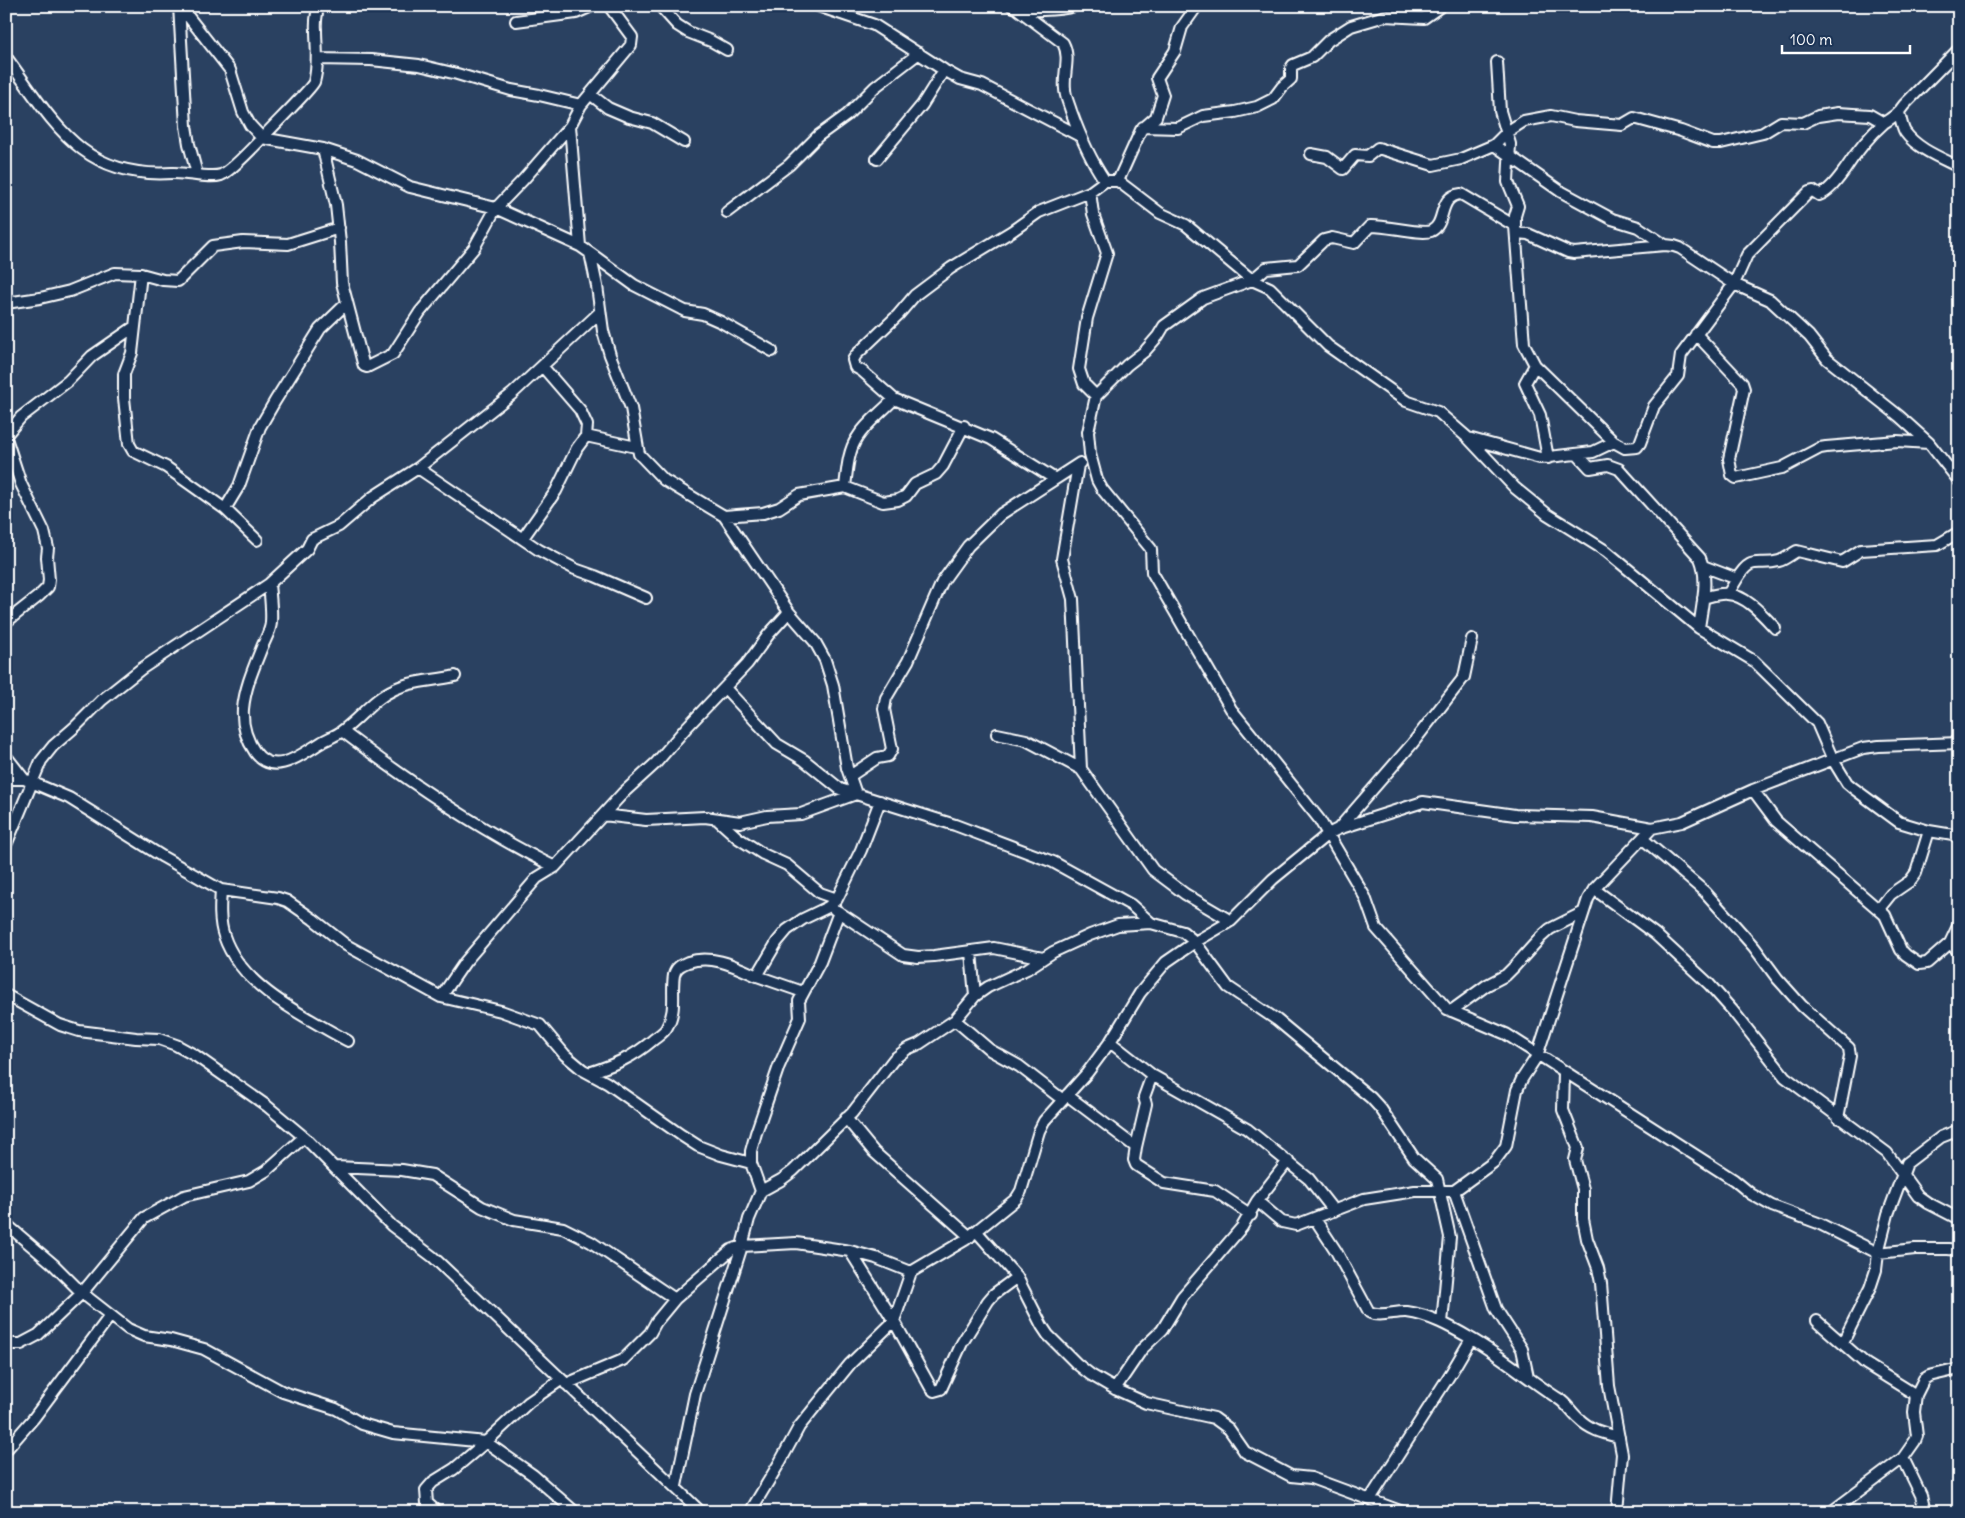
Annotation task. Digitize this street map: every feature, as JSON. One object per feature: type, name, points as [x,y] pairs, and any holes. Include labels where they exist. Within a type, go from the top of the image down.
[{"type":"street","points":[[179,6],[230,70],[243,112],[262,138],[322,149],[357,160],[410,187],[496,208],[580,246],[634,285],[685,310],[703,314],[721,322],[772,351]]},
{"type":"street","points":[[179,6],[186,126],[197,174]]},
{"type":"street","points":[[6,57],[64,133],[85,153],[98,161],[131,172],[161,175],[221,175],[262,138],[314,83],[317,59],[316,26],[318,6]]},
{"type":"street","points":[[516,21],[576,13],[592,6]]},
{"type":"street","points":[[322,149],[336,205],[342,283],[346,304],[364,366],[367,367],[392,354],[420,312],[474,248],[496,208],[570,126],[581,105],[632,41],[632,37],[609,6]]},
{"type":"street","points":[[660,6],[677,25],[727,50]]},
{"type":"street","points":[[818,6],[874,25],[960,79],[982,85],[1080,136]]},
{"type":"street","points":[[1016,8],[1061,8],[1075,6]]},
{"type":"street","points":[[1118,181],[1143,127],[1156,117],[1163,95],[1157,78],[1175,51],[1182,27],[1197,6]]},
{"type":"street","points":[[1143,127],[1178,128],[1203,116],[1235,112],[1267,103],[1291,79],[1291,68],[1293,65],[1312,57],[1329,40],[1343,30],[1385,16],[1424,18],[1441,6]]},
{"type":"street","points":[[1016,8],[1063,43],[1067,57],[1064,89],[1080,136],[1105,181]]},
{"type":"street","points":[[1497,62],[1500,111],[1510,139],[1508,182],[1518,206],[1515,216],[1515,229],[1524,344],[1536,365],[1614,442],[1625,448],[1633,448],[1640,443],[1654,406],[1678,376],[1681,355],[1734,284],[1742,264],[1755,245],[1809,192],[1813,191],[1819,195],[1824,193],[1838,179],[1853,158],[1884,123],[1899,113],[1904,105],[1959,49]]},
{"type":"street","points":[[728,212],[789,165],[818,136],[847,115],[875,86],[919,54]]},
{"type":"street","points":[[317,59],[371,60],[419,65],[511,90],[581,105]]},
{"type":"street","points":[[877,159],[922,105],[944,70]]},
{"type":"street","points":[[590,94],[608,108],[629,117],[652,123],[684,142]]},
{"type":"street","points":[[1311,154],[1327,157],[1343,169],[1355,155],[1368,156],[1378,148],[1433,165],[1461,159],[1494,145],[1507,132],[1524,121],[1547,116],[1622,125],[1634,118],[1681,131],[1713,143],[1721,143],[1763,133],[1781,122],[1802,123],[1818,116],[1838,113],[1870,115],[1884,123]]},
{"type":"street","points":[[1899,113],[1906,132],[1913,140],[1930,153],[1959,167]]},
{"type":"street","points":[[570,126],[580,246]]},
{"type":"street","points":[[1494,145],[1560,191],[1612,220],[1638,227],[1665,244],[1680,248],[1734,284],[1776,304],[1809,336],[1827,359],[1899,416],[1929,443],[1959,481]]},
{"type":"street","points":[[1055,479],[991,439],[964,426],[894,399],[862,371],[855,368],[853,360],[898,316],[914,295],[951,268],[1012,231],[1039,212],[1090,192],[1105,181],[1118,181],[1160,213],[1186,225],[1252,280],[1270,288],[1328,346],[1406,401],[1438,412],[1468,438],[1522,494],[1547,514],[1606,551],[1699,628],[1754,661],[1815,720],[1833,760],[1847,783],[1894,819],[1929,831],[1959,836]]},
{"type":"street","points":[[1090,192],[1093,214],[1107,253],[1087,318],[1080,369],[1084,384],[1096,396]]},
{"type":"street","points":[[1665,244],[1568,252],[1515,229],[1461,194],[1452,196],[1445,205],[1436,228],[1430,232],[1418,232],[1389,226],[1370,226],[1354,243],[1328,238],[1320,243],[1298,265],[1266,268],[1252,280],[1203,298],[1164,326],[1145,351],[1126,365],[1096,396],[1089,426],[1090,454],[1097,480],[1102,490],[1151,549],[1152,572],[1231,709],[1307,801],[1365,897],[1379,933],[1451,1011],[1506,1034],[1537,1056],[1772,1206],[1818,1223],[1878,1253],[1915,1249],[1959,1250]]},
{"type":"street","points":[[6,303],[70,291],[115,273],[141,274],[164,280],[178,280],[213,246],[243,242],[288,244],[339,228]]},
{"type":"street","points":[[590,253],[597,286],[599,313],[610,355],[631,408],[636,447],[639,454],[664,480],[724,516],[789,612],[815,642],[826,660],[833,685],[847,768],[856,794]]},
{"type":"street","points":[[141,274],[132,353],[124,374],[124,407],[129,444],[133,451],[166,467],[226,509],[257,540]]},
{"type":"street","points":[[226,509],[239,486],[260,427],[275,401],[320,329],[346,304]]},
{"type":"street","points":[[6,845],[27,780],[52,746],[76,726],[102,700],[141,669],[269,584],[307,549],[312,539],[339,526],[373,497],[418,468],[512,394],[599,313]]},
{"type":"street","points":[[6,622],[39,596],[48,587],[49,580],[48,548],[44,531],[21,484],[6,436],[21,417],[68,381],[92,356],[134,327]]},
{"type":"street","points":[[1696,334],[1742,383],[1744,389],[1729,459],[1732,475],[1736,478],[1782,468],[1820,448],[1897,441],[1929,443]]},
{"type":"street","points":[[1536,365],[1525,383],[1540,415],[1548,458]]},
{"type":"street","points":[[523,538],[556,492],[577,448],[586,436],[587,425],[580,410],[542,366]]},
{"type":"street","points":[[844,486],[851,450],[856,438],[894,399]]},
{"type":"street","points":[[724,516],[763,513],[779,508],[799,495],[844,486],[883,502],[898,500],[906,496],[915,484],[936,474],[943,466],[964,426]]},
{"type":"street","points":[[586,436],[636,447]]},
{"type":"street","points":[[1468,438],[1536,457],[1548,458],[1578,455],[1600,450],[1614,442]]},
{"type":"street","points":[[850,776],[877,758],[891,754],[892,748],[884,709],[886,698],[908,661],[942,582],[968,546],[1001,514],[1078,465],[1090,454]]},
{"type":"street","points":[[1578,455],[1590,468],[1608,465],[1619,469],[1700,558],[1703,566],[1703,598],[1699,628]]},
{"type":"street","points":[[1078,465],[1062,559],[1073,599],[1081,769]]},
{"type":"street","points":[[418,468],[539,550],[575,569],[646,598]]},
{"type":"street","points":[[1728,594],[1744,567],[1750,564],[1778,562],[1797,550],[1842,562],[1861,550],[1937,545],[1959,532]]},
{"type":"street","points":[[1703,566],[1737,579]]},
{"type":"street","points":[[269,584],[271,624],[250,677],[243,707],[246,735],[260,758],[269,763],[275,764],[293,760],[342,731],[356,717],[395,689],[455,676]]},
{"type":"street","points":[[1703,598],[1728,594],[1738,596],[1775,628]]},
{"type":"street","points":[[441,996],[465,962],[537,878],[555,867],[623,793],[656,763],[686,728],[747,664],[769,634],[789,612]]},
{"type":"street","points":[[1338,829],[1412,744],[1464,677],[1472,639]]},
{"type":"street","points":[[725,688],[777,744],[804,760],[840,789],[963,828],[1053,862],[1131,905],[1151,923]]},
{"type":"street","points":[[342,731],[388,766],[455,810],[506,842],[555,867]]},
{"type":"street","points":[[998,734],[1026,740],[1081,769],[1153,870],[1185,894],[1231,921]]},
{"type":"street","points":[[750,1512],[799,1427],[810,1412],[850,1364],[894,1321],[911,1272],[973,1234],[1019,1195],[1041,1127],[1087,1073],[1110,1042],[1144,987],[1166,962],[1231,921],[1273,879],[1328,834],[1338,829],[1422,802],[1515,815],[1592,817],[1652,828],[1682,822],[1753,790],[1863,748],[1959,742]]},
{"type":"street","points":[[6,756],[27,780]]},
{"type":"street","points":[[6,779],[27,780],[69,798],[162,857],[221,890],[287,901],[346,945],[441,996],[501,1011],[540,1025],[565,1055],[698,1146],[751,1163]]},
{"type":"street","points":[[1753,790],[1776,821],[1885,915],[1901,950],[1919,964],[1927,962],[1950,942],[1959,924]]},
{"type":"street","points":[[603,815],[646,820],[705,817],[740,822],[767,816],[801,814],[856,794]]},
{"type":"street","points":[[757,976],[777,942],[787,930],[833,903],[861,850],[880,801]]},
{"type":"street","points":[[718,820],[738,838],[763,854],[787,865],[833,903],[839,912],[883,944],[903,955],[918,957],[934,956],[994,948],[1043,958]]},
{"type":"street","points":[[1257,1201],[1286,1223],[1296,1225],[1364,1199],[1415,1191],[1454,1191],[1494,1162],[1504,1150],[1517,1090],[1537,1056],[1582,913],[1594,889],[1652,828]]},
{"type":"street","points":[[1879,909],[1891,894],[1910,881],[1916,873],[1929,831]]},
{"type":"street","points":[[1643,839],[1706,892],[1802,1006],[1849,1048],[1850,1056],[1838,1118]]},
{"type":"street","points":[[1594,889],[1668,945],[1709,984],[1734,1011],[1785,1077],[1887,1153],[1918,1196],[1959,1219]]},
{"type":"street","points":[[221,890],[219,910],[223,936],[234,958],[259,986],[296,1012],[348,1041]]},
{"type":"street","points":[[762,1191],[751,1163],[751,1151],[779,1066],[800,1018],[799,1001],[820,962],[839,912]]},
{"type":"street","points":[[1451,1011],[1486,985],[1506,975],[1545,933],[1582,913]]},
{"type":"street","points":[[676,1486],[694,1394],[749,1219],[762,1191],[793,1171],[846,1118],[894,1059],[955,1020],[976,996],[988,987],[1027,969],[1060,948],[1105,929],[1131,923],[1151,923],[1183,932],[1195,942],[1228,987],[1277,1020],[1371,1098],[1381,1109],[1414,1158],[1436,1179],[1450,1237],[1442,1323]]},
{"type":"street","points":[[1950,942],[1959,952]]},
{"type":"street","points":[[971,952],[976,996]]},
{"type":"street","points":[[589,1073],[621,1063],[644,1048],[666,1029],[672,1016],[674,1003],[674,976],[676,969],[681,965],[697,959],[726,962],[757,976],[803,992]]},
{"type":"street","points":[[6,995],[43,1017],[73,1029],[136,1038],[159,1039],[176,1045],[196,1056],[230,1080],[304,1137],[392,1226],[433,1257],[563,1382],[600,1414],[676,1486],[701,1512]]},
{"type":"street","points":[[955,1020],[990,1050],[1019,1066],[1136,1147]]},
{"type":"street","points":[[1110,1042],[1152,1074],[1247,1129],[1313,1183],[1334,1211]]},
{"type":"street","points":[[1564,1072],[1563,1110],[1578,1148],[1575,1160],[1583,1189],[1583,1219],[1587,1239],[1598,1268],[1601,1283],[1609,1386],[1622,1461],[1617,1512]]},
{"type":"street","points":[[1152,1074],[1144,1097],[1146,1104],[1136,1147],[1134,1160],[1136,1164],[1164,1183],[1215,1191],[1250,1215]]},
{"type":"street","points":[[846,1118],[874,1152],[973,1234],[1017,1276],[1048,1335],[1077,1364],[1116,1389],[1146,1404],[1214,1418],[1222,1422],[1245,1452],[1291,1476],[1311,1478],[1403,1512]]},
{"type":"street","points":[[1842,1342],[1870,1288],[1876,1270],[1878,1253],[1888,1214],[1907,1163],[1941,1137],[1959,1130]]},
{"type":"street","points":[[6,1344],[21,1344],[38,1335],[82,1293],[144,1218],[184,1196],[249,1181],[266,1171],[304,1137]]},
{"type":"street","points":[[1116,1389],[1142,1349],[1162,1330],[1182,1297],[1242,1227],[1257,1201],[1288,1161]]},
{"type":"street","points":[[335,1167],[402,1170],[432,1175],[482,1208],[514,1220],[564,1228],[591,1242],[675,1299]]},
{"type":"street","points":[[1454,1191],[1496,1309],[1522,1349],[1528,1377]]},
{"type":"street","points":[[1315,1219],[1336,1251],[1369,1312],[1377,1315],[1404,1312],[1419,1314],[1442,1323],[1507,1361],[1568,1407],[1594,1431],[1619,1437]]},
{"type":"street","points":[[6,1224],[53,1264],[82,1293],[128,1329],[144,1336],[171,1340],[204,1349],[283,1392],[336,1409],[362,1424],[393,1433],[486,1442],[533,1475],[574,1512]]},
{"type":"street","points":[[437,1512],[426,1503],[426,1490],[433,1482],[454,1470],[528,1402],[563,1382],[623,1360],[650,1333],[656,1322],[675,1299],[731,1250],[742,1246],[796,1243],[850,1251],[876,1258],[911,1272]]},
{"type":"street","points":[[850,1251],[894,1321],[934,1392],[938,1391],[962,1343],[988,1301],[1017,1276]]},
{"type":"street","points":[[6,1450],[34,1419],[110,1316]]},
{"type":"street","points":[[1817,1321],[1866,1364],[1916,1395]]},
{"type":"street","points":[[1370,1499],[1471,1339]]},
{"type":"street","points":[[1831,1512],[1903,1458],[1912,1448],[1917,1436],[1914,1412],[1916,1395],[1924,1379],[1929,1376],[1959,1370]]},
{"type":"street","points":[[1903,1458],[1921,1496],[1925,1512]]}]
